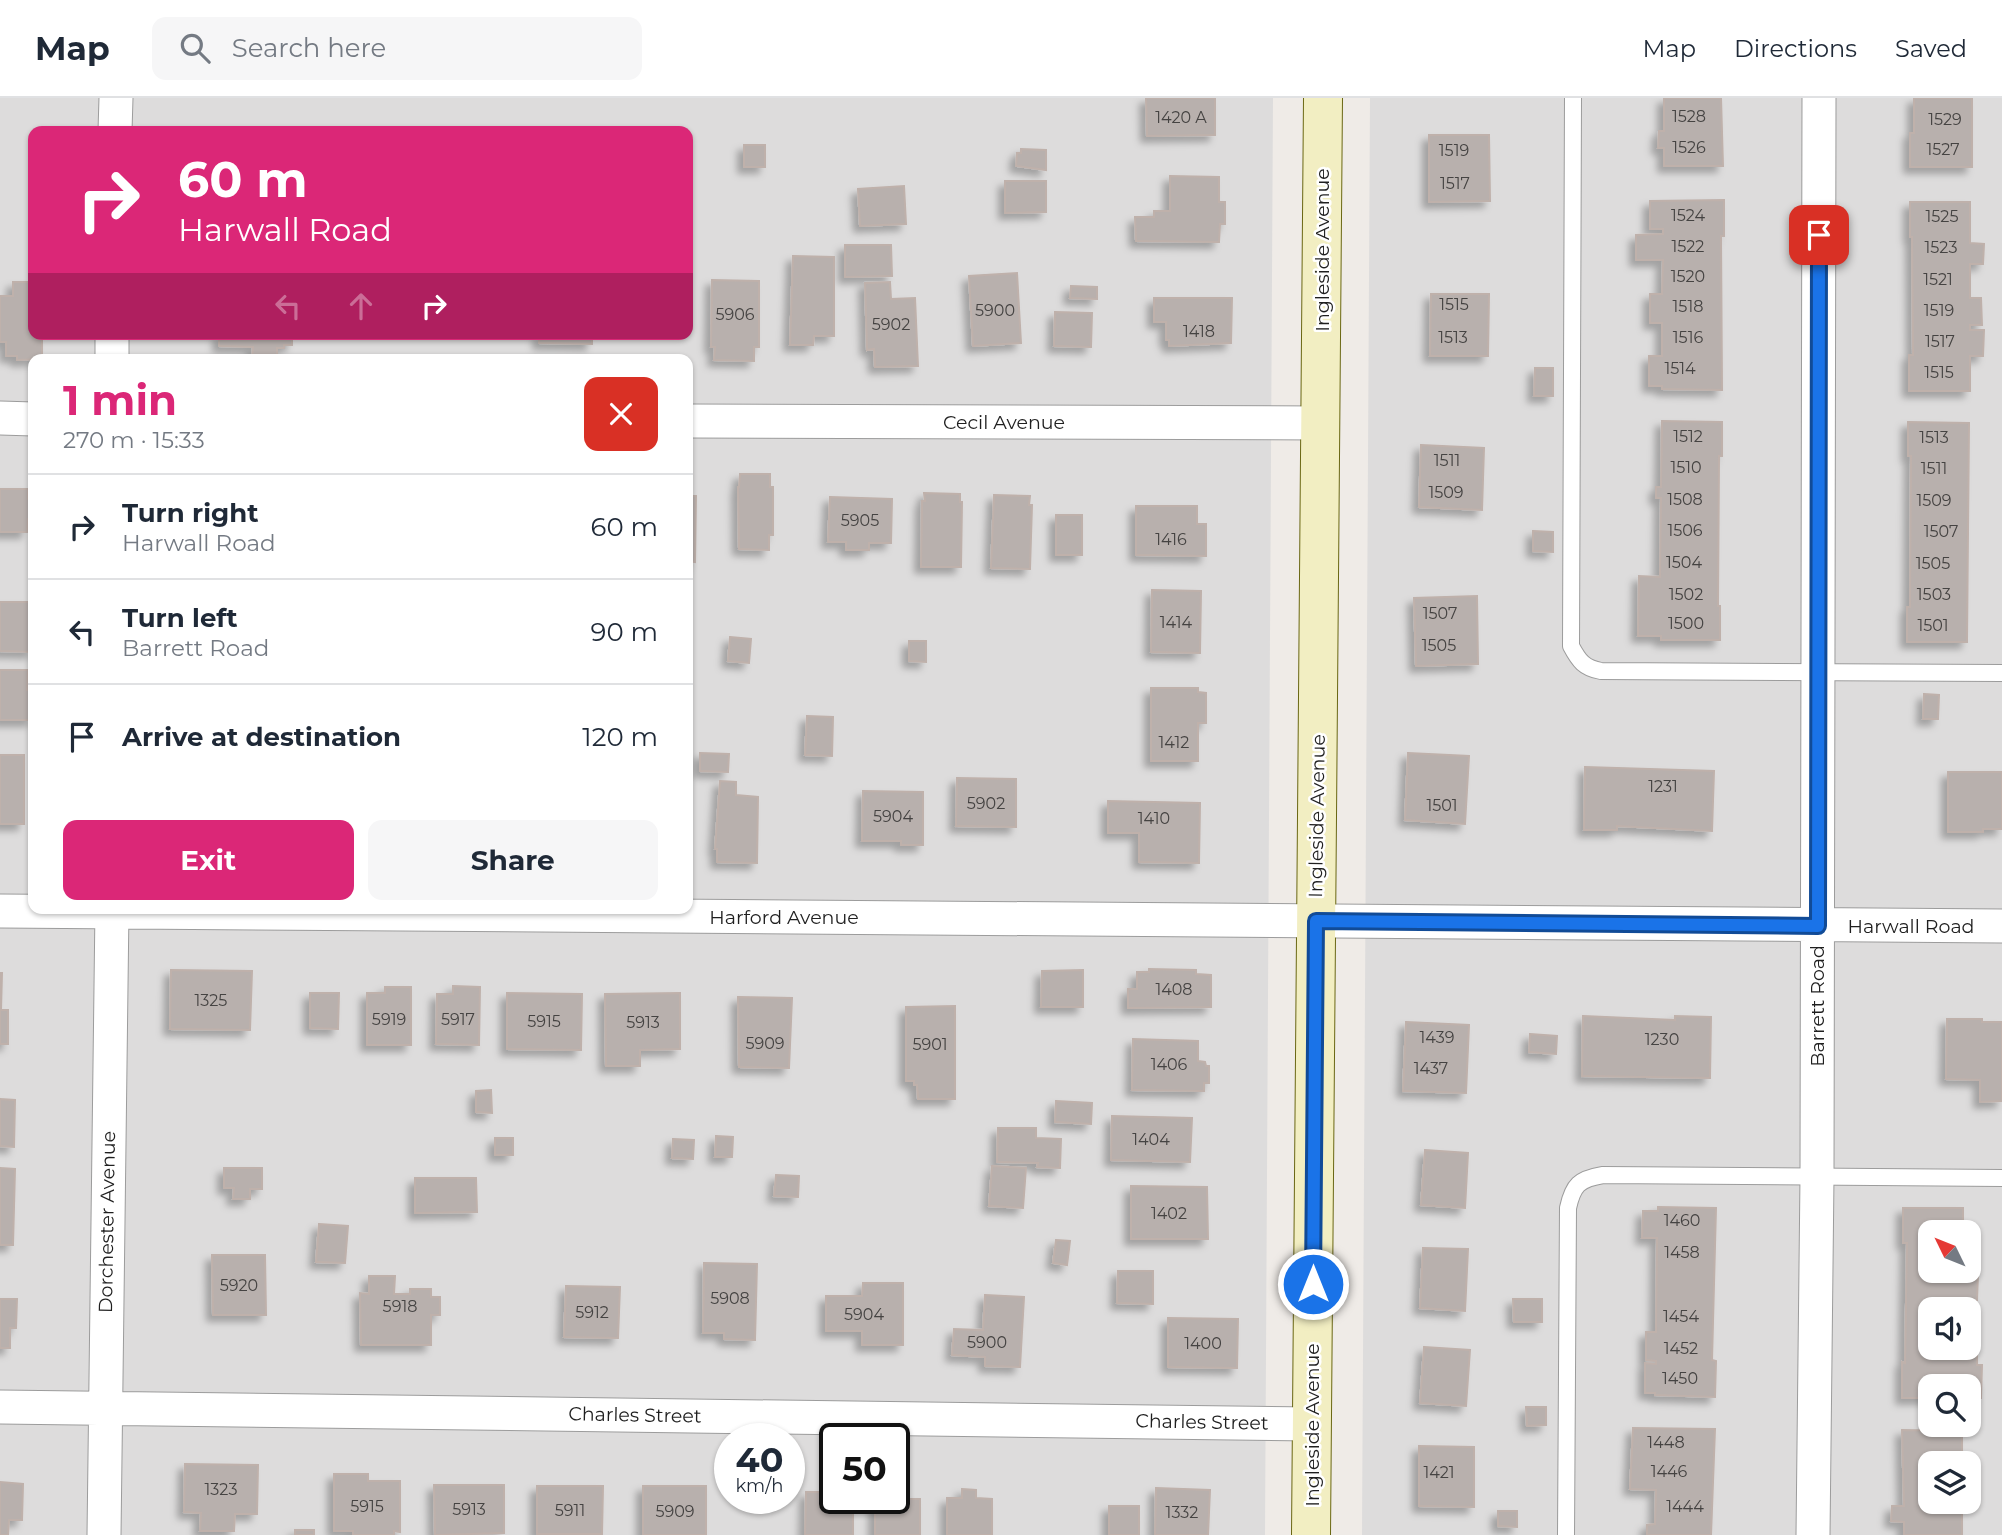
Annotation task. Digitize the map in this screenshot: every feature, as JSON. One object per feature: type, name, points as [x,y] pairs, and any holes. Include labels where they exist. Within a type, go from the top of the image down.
[{"type":"main road","name":"Ingleside Avenue","points":[[1311,1535],[1323,98]]},
{"type":"street","points":[[115,126],[116,98]]},
{"type":"street","name":"Barrett Road","points":[[1813,1535],[1817,1177],[1819,98]]},
{"type":"street","points":[[0,418],[28,419]]},
{"type":"street","name":"Cecil Avenue","points":[[693,421],[1321,423]]},
{"type":"street","name":"Harford Avenue","points":[[0,911],[28,911]]},
{"type":"street","name":"Dorchester Avenue","points":[[104,1535],[112,914]]},
{"type":"street","name":"Harford Avenue","points":[[473,914],[1316,921]]},
{"type":"street","name":"Harwall Road","points":[[1316,921],[2002,926]]},
{"type":"street","name":"Charles Street","points":[[0,1407],[1312,1424]]},
{"type":"lane","points":[[1573,98],[1571,646],[1579,660],[1587,668],[1601,671],[2002,673]]},
{"type":"lane","points":[[1566,1535],[1568,1208],[1572,1191],[1586,1178],[1603,1175],[2002,1178]]},
{"type":"shaded area","points":[[0,98],[1273,98],[1265,1535],[0,1535]]},
{"type":"shaded area","points":[[1370,98],[2002,98],[2002,1535],[1362,1535]]},
{"type":"building","points":[[1146,98],[1215,98],[1215,135],[1147,136]]},
{"type":"building","points":[[1664,98],[1721,98],[1723,166],[1664,166],[1664,148],[1658,148],[1659,131],[1664,131]]},
{"type":"building","points":[[1914,98],[1972,98],[1972,167],[1910,167]]},
{"type":"building","points":[[1429,135],[1489,135],[1490,201],[1429,202]]},
{"type":"building","points":[[744,145],[765,145],[765,167],[744,167]]},
{"type":"building","points":[[1021,149],[1046,150],[1046,170],[1016,166],[1017,153],[1021,153]]},
{"type":"building","points":[[1170,176],[1219,177],[1219,202],[1225,202],[1225,224],[1220,224],[1219,242],[1136,241],[1135,217],[1154,217],[1154,211],[1170,211]]},
{"type":"building","points":[[1005,181],[1046,181],[1046,212],[1005,213]]},
{"type":"building","points":[[904,186],[906,224],[860,226],[858,189]]},
{"type":"building","points":[[1724,200],[1724,236],[1721,236],[1722,390],[1662,389],[1662,386],[1649,386],[1649,356],[1662,356],[1662,323],[1650,323],[1650,294],[1662,294],[1663,260],[1636,260],[1636,235],[1663,234],[1663,229],[1650,229],[1650,201]]},
{"type":"building","points":[[1910,202],[1970,202],[1970,243],[1984,244],[1983,264],[1970,264],[1970,298],[1981,298],[1982,325],[1970,325],[1970,330],[1984,330],[1983,356],[1970,356],[1970,391],[1909,391],[1909,355],[1913,355]]},
{"type":"building","points":[[845,245],[891,245],[892,276],[845,277]]},
{"type":"building","points":[[793,256],[834,257],[834,336],[814,336],[813,345],[790,345]]},
{"type":"building","points":[[1017,273],[1021,343],[973,346],[969,276]]},
{"type":"building","points":[[712,280],[759,281],[759,347],[754,347],[754,361],[714,360],[715,347],[711,347]]},
{"type":"building","points":[[13,282],[28,282],[28,340],[42,340],[42,354],[28,354],[28,360],[17,360],[17,356],[6,356],[6,342],[0,342],[0,296],[13,296]]},
{"type":"building","points":[[890,282],[891,299],[915,298],[918,366],[875,367],[874,349],[867,350],[865,283]]},
{"type":"building","points":[[1071,286],[1097,287],[1097,299],[1070,298]]},
{"type":"building","points":[[1431,294],[1489,294],[1488,356],[1430,356]]},
{"type":"building","points":[[1154,298],[1232,298],[1231,343],[1169,346],[1169,340],[1166,340],[1166,322],[1154,322]]},
{"type":"building","points":[[1055,312],[1092,313],[1091,347],[1054,346]]},
{"type":"building","points":[[219,340],[292,340],[292,345],[277,348],[277,354],[252,354],[253,347],[219,346]]},
{"type":"building","points":[[539,340],[592,340],[592,344],[539,343]]},
{"type":"building","points":[[1535,368],[1553,368],[1553,396],[1534,396]]},
{"type":"building","points":[[1662,421],[1722,422],[1722,456],[1719,456],[1720,640],[1661,640],[1661,636],[1638,636],[1639,576],[1660,577],[1661,498],[1656,498],[1656,487],[1661,487]]},
{"type":"building","points":[[1908,422],[1969,423],[1967,642],[1907,642],[1907,607],[1910,607],[1911,456],[1908,456]]},
{"type":"building","points":[[1421,445],[1484,448],[1482,510],[1419,507]]},
{"type":"building","points":[[740,474],[770,474],[770,487],[773,487],[773,535],[769,535],[769,550],[739,549]]},
{"type":"building","points":[[0,489],[28,489],[27,532],[0,532]]},
{"type":"building","points":[[924,493],[960,494],[961,567],[921,567]]},
{"type":"building","points":[[994,495],[1030,496],[1030,569],[991,568]]},
{"type":"building","points":[[693,496],[696,496],[693,562]]},
{"type":"building","points":[[830,497],[892,499],[891,543],[869,543],[869,550],[846,550],[846,542],[828,542]]},
{"type":"building","points":[[1136,506],[1197,506],[1197,524],[1206,524],[1206,556],[1136,555]]},
{"type":"building","points":[[1056,515],[1082,515],[1082,555],[1056,555]]},
{"type":"building","points":[[1533,531],[1553,532],[1553,552],[1533,551]]},
{"type":"building","points":[[1152,590],[1201,591],[1200,653],[1151,652]]},
{"type":"building","points":[[1477,596],[1478,664],[1416,666],[1414,598]]},
{"type":"building","points":[[0,602],[28,602],[28,652],[0,651]]},
{"type":"building","points":[[730,637],[751,639],[749,663],[728,661]]},
{"type":"building","points":[[909,641],[926,641],[926,662],[909,661]]},
{"type":"building","points":[[0,670],[28,670],[28,720],[0,720]]},
{"type":"building","points":[[1151,688],[1198,688],[1198,692],[1206,693],[1206,723],[1198,723],[1198,761],[1151,761]]},
{"type":"building","points":[[1924,694],[1939,695],[1938,719],[1923,719]]},
{"type":"building","points":[[807,716],[833,717],[832,756],[805,755]]},
{"type":"building","points":[[700,753],[729,754],[728,772],[700,771]]},
{"type":"building","points":[[1408,753],[1469,756],[1465,824],[1405,820]]},
{"type":"building","points":[[0,755],[24,755],[24,824],[0,824]]},
{"type":"building","points":[[1585,767],[1714,771],[1712,831],[1617,826],[1617,830],[1584,830]]},
{"type":"building","points":[[1948,772],[2002,772],[2002,829],[1948,832]]},
{"type":"building","points":[[957,778],[1016,779],[1016,827],[956,826]]},
{"type":"building","points":[[720,781],[736,782],[736,795],[758,797],[757,863],[717,862],[715,849]]},
{"type":"building","points":[[863,791],[923,792],[923,845],[901,845],[901,841],[862,841]]},
{"type":"building","points":[[1108,801],[1200,803],[1199,863],[1139,862],[1139,833],[1108,833]]},
{"type":"building","points":[[1149,969],[1196,970],[1196,974],[1211,975],[1211,1007],[1128,1008],[1128,989],[1137,989],[1137,972],[1149,972]]},
{"type":"building","points":[[171,970],[252,971],[250,1030],[170,1029]]},
{"type":"building","points":[[1083,970],[1083,1007],[1041,1007],[1042,971]]},
{"type":"building","points":[[0,973],[1,1010],[8,1010],[8,1044],[0,1044]]},
{"type":"building","points":[[453,986],[480,987],[479,1045],[436,1044],[437,994],[453,994]]},
{"type":"building","points":[[385,987],[411,987],[411,1045],[367,1045],[367,993],[385,993]]},
{"type":"building","points":[[310,993],[339,993],[338,1029],[310,1028]]},
{"type":"building","points":[[507,993],[582,994],[581,1050],[507,1049]]},
{"type":"building","points":[[680,993],[680,1049],[640,1050],[640,1066],[606,1066],[605,994]]},
{"type":"building","points":[[738,997],[792,998],[789,1068],[739,1067]]},
{"type":"building","points":[[955,1006],[955,1099],[918,1099],[917,1085],[914,1085],[914,1081],[906,1081],[906,1007]]},
{"type":"building","points":[[1583,1016],[1675,1020],[1675,1016],[1711,1017],[1710,1078],[1582,1076]]},
{"type":"building","points":[[1947,1019],[2002,1022],[2002,1101],[1980,1102],[1980,1080],[1946,1079]]},
{"type":"building","points":[[1406,1022],[1469,1025],[1466,1093],[1403,1091]]},
{"type":"building","points":[[1530,1034],[1557,1036],[1556,1054],[1529,1052]]},
{"type":"building","points":[[1133,1039],[1198,1041],[1198,1061],[1209,1066],[1209,1083],[1204,1083],[1204,1091],[1132,1090]]},
{"type":"building","points":[[491,1090],[492,1113],[476,1112],[476,1091]]},
{"type":"building","points":[[0,1099],[15,1100],[14,1147],[0,1146]]},
{"type":"building","points":[[1056,1101],[1092,1103],[1091,1124],[1055,1122]]},
{"type":"building","points":[[1112,1116],[1192,1118],[1190,1162],[1111,1160]]},
{"type":"building","points":[[998,1128],[1036,1128],[1036,1138],[1061,1139],[1060,1168],[1037,1167],[1038,1163],[997,1162]]},
{"type":"building","points":[[716,1136],[733,1137],[732,1157],[715,1157]]},
{"type":"building","points":[[495,1138],[513,1138],[513,1155],[495,1155]]},
{"type":"building","points":[[673,1139],[694,1140],[693,1159],[672,1158]]},
{"type":"building","points":[[1425,1150],[1468,1153],[1465,1208],[1421,1205]]},
{"type":"building","points":[[992,1166],[1026,1168],[1023,1208],[989,1206]]},
{"type":"building","points":[[0,1168],[15,1169],[13,1245],[0,1245]]},
{"type":"building","points":[[224,1168],[262,1168],[262,1189],[250,1189],[250,1199],[233,1199],[234,1188],[224,1188]]},
{"type":"building","points":[[776,1175],[799,1176],[798,1197],[774,1196]]},
{"type":"building","points":[[415,1178],[476,1178],[477,1212],[415,1213]]},
{"type":"building","points":[[1131,1186],[1207,1187],[1208,1239],[1131,1239]]},
{"type":"building","points":[[1658,1207],[1716,1208],[1712,1360],[1716,1361],[1715,1397],[1645,1393],[1645,1363],[1656,1364],[1656,1361],[1646,1360],[1646,1332],[1656,1332],[1657,1238],[1642,1238],[1643,1211],[1658,1211]]},
{"type":"building","points":[[1903,1208],[1963,1208],[1963,1220],[1918,1220],[1918,1283],[1978,1283],[1977,1297],[1918,1297],[1918,1360],[1977,1360],[1977,1365],[1982,1365],[1981,1398],[1981,1374],[1918,1374],[1918,1398],[1902,1398],[1907,1243],[1903,1243]]},
{"type":"building","points":[[319,1224],[348,1226],[345,1263],[316,1262]]},
{"type":"building","points":[[1056,1240],[1070,1241],[1067,1265],[1053,1263]]},
{"type":"building","points":[[1423,1248],[1468,1249],[1465,1311],[1420,1308]]},
{"type":"building","points":[[212,1255],[265,1255],[266,1315],[213,1315]]},
{"type":"building","points":[[704,1263],[757,1264],[755,1340],[724,1339],[724,1333],[703,1333]]},
{"type":"building","points":[[1118,1271],[1153,1271],[1153,1304],[1117,1303]]},
{"type":"building","points":[[369,1276],[395,1276],[394,1294],[410,1294],[410,1289],[431,1289],[431,1297],[440,1297],[440,1315],[431,1315],[431,1345],[361,1345],[360,1293],[369,1294]]},
{"type":"building","points":[[863,1283],[903,1283],[903,1345],[862,1345],[862,1331],[826,1331],[826,1296],[862,1296]]},
{"type":"building","points":[[566,1286],[620,1287],[618,1338],[564,1337]]},
{"type":"building","points":[[985,1295],[1024,1297],[1020,1367],[985,1366],[985,1357],[952,1355],[954,1329],[983,1330]]},
{"type":"building","points":[[0,1299],[17,1299],[16,1328],[10,1328],[10,1348],[0,1348]]},
{"type":"building","points":[[1513,1299],[1542,1299],[1542,1322],[1514,1322]]},
{"type":"building","points":[[1168,1318],[1238,1319],[1237,1368],[1168,1367]]},
{"type":"building","points":[[1424,1347],[1470,1350],[1466,1406],[1420,1403]]},
{"type":"building","points":[[1526,1407],[1546,1407],[1546,1425],[1527,1426]]},
{"type":"building","points":[[1633,1428],[1715,1429],[1711,1535],[1647,1535],[1647,1525],[1655,1524],[1656,1490],[1630,1489]]},
{"type":"building","points":[[1902,1430],[1918,1430],[1918,1437],[1962,1437],[1962,1451],[1918,1451],[1918,1514],[1962,1514],[1962,1535],[1904,1535],[1904,1522],[1891,1521],[1892,1506],[1904,1506]]},
{"type":"building","points":[[1419,1446],[1474,1447],[1474,1507],[1419,1506]]},
{"type":"building","points":[[185,1464],[258,1465],[257,1514],[235,1514],[234,1531],[200,1531],[201,1513],[184,1512]]},
{"type":"building","points":[[334,1474],[368,1474],[368,1481],[400,1481],[400,1532],[394,1531],[394,1535],[353,1535],[353,1531],[334,1531]]},
{"type":"building","points":[[0,1482],[23,1484],[22,1520],[9,1520],[8,1535],[0,1535]]},
{"type":"building","points":[[434,1485],[504,1485],[504,1533],[435,1535]]},
{"type":"building","points":[[537,1486],[603,1486],[602,1534],[537,1534]]},
{"type":"building","points":[[643,1486],[706,1486],[706,1535],[643,1535]]},
{"type":"building","points":[[1156,1488],[1210,1490],[1208,1535],[1155,1535]]},
{"type":"building","points":[[962,1489],[976,1490],[976,1498],[992,1499],[992,1535],[947,1535],[947,1498],[962,1498]]},
{"type":"building","points":[[806,1492],[819,1492],[819,1514],[853,1514],[853,1535],[805,1535]]},
{"type":"building","points":[[910,1499],[920,1499],[920,1535],[875,1535],[875,1514],[910,1514]]},
{"type":"building","points":[[1109,1506],[1139,1506],[1139,1535],[1109,1535]]},
{"type":"building","points":[[1498,1511],[1517,1511],[1517,1527],[1498,1526]]},
{"type":"building","points":[[295,1530],[314,1530],[314,1535],[295,1535]]},
{"type":"route","points":[[1313,1284],[1316,921],[1818,926],[1819,235]]}]
